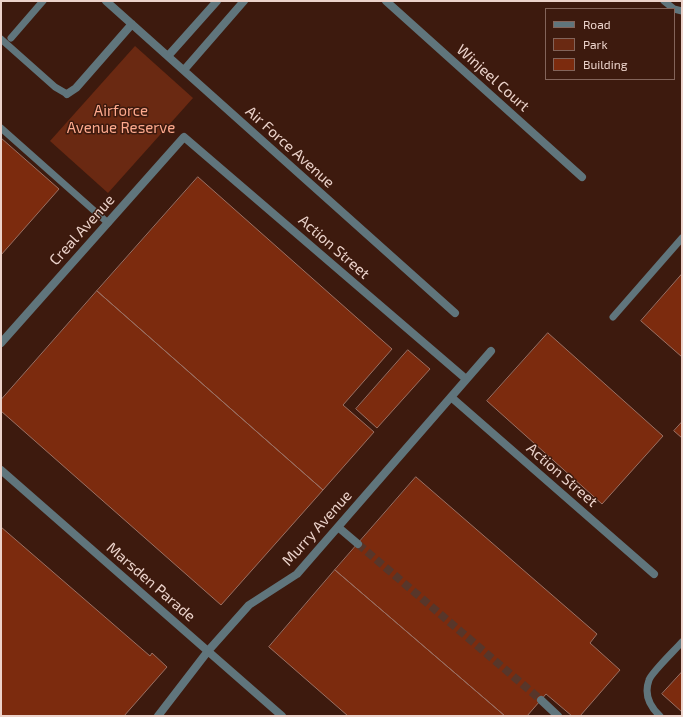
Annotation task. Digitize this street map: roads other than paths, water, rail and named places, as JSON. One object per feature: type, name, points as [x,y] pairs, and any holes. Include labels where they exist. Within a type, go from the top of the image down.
[{"type":"street","name":"Air Force Avenue","points":[[106,1],[455,313]]},
{"type":"street","points":[[168,56],[217,1]]},
{"type":"street","points":[[184,70],[244,1]]},
{"type":"street","name":"Winjeel Court","points":[[386,1],[582,176]]},
{"type":"street","points":[[67,94],[76,88],[132,24]]},
{"type":"street","name":"Creal Avenue","points":[[1,344],[184,137]]},
{"type":"street","name":"Action Street","points":[[184,137],[466,379]]},
{"type":"street","name":"Murry Avenue","points":[[158,716],[208,651],[249,605],[297,574],[491,351]]},
{"type":"street","name":"Action Street","points":[[451,397],[654,574]]},
{"type":"street","name":"Marsden Parade","points":[[1,470],[282,716]]},
{"type":"street","points":[[338,526],[358,544]]},
{"type":"street","points":[[540,700],[558,716]]},
{"type":"lane","points":[[11,38],[43,1]]},
{"type":"lane","points":[[664,1],[673,8]]},
{"type":"lane","points":[[1,38],[55,87],[67,94]]},
{"type":"lane","points":[[1,128],[108,222]]},
{"type":"lane","points":[[613,317],[682,238]]},
{"type":"lane","points":[[660,716],[654,711],[647,696],[650,678],[682,642]]},
{"type":"tunnel","points":[[358,544],[541,700]]},
{"type":"park label","name":"Airforce Avenue Reserve","points":[[121,120]]}]
